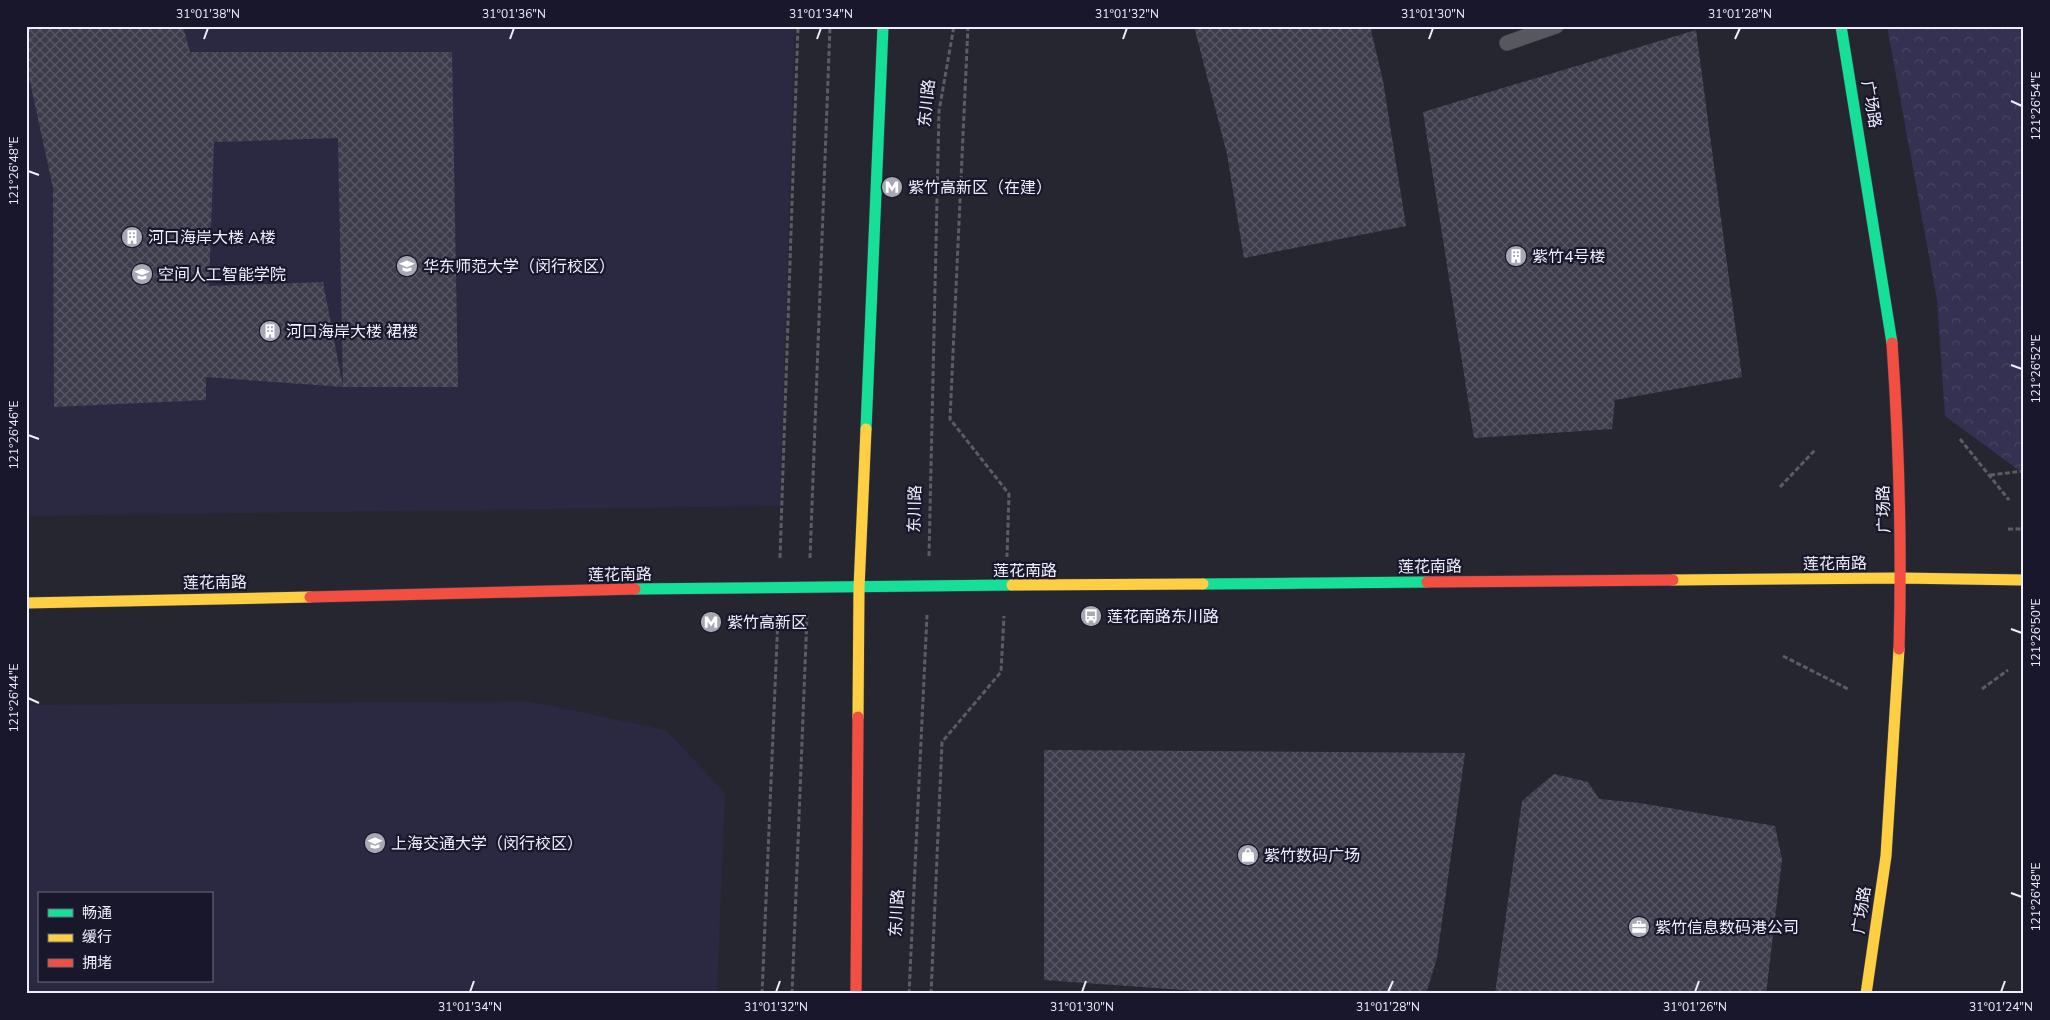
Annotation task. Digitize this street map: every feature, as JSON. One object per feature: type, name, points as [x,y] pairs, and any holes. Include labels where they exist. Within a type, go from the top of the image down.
[{"type":"main road","points":[[856,994],[859,588],[883,26]]},
{"type":"main road","name":"广场路","points":[[1841,26],[1891,328],[1899,445],[1900,578],[1898,688],[1886,856],[1866,994]]},
{"type":"main road","name":"莲花南路","points":[[26,603],[808,587],[1006,587],[1900,578],[2024,580]]},
{"type":"lane","points":[[1507,43],[1556,26]]},
{"type":"path","points":[[762,994],[779,588],[798,26]]},
{"type":"path","points":[[792,994],[830,26]]},
{"type":"path","name":"东川路","points":[[909,994],[929,587],[939,111],[954,26]]},
{"type":"path","points":[[931,994],[942,742],[1001,672],[1006,587],[1009,494],[950,419],[968,26]]},
{"type":"path","points":[[1960,439],[2009,500]]},
{"type":"path","points":[[1780,487],[1816,449]]},
{"type":"path","points":[[1990,475],[2024,471]]},
{"type":"path","points":[[2008,529],[2024,529]]},
{"type":"path","points":[[1783,656],[1848,689]]},
{"type":"path","points":[[1982,689],[2008,670]]},
{"type":"shaded area","name":"华东师范大学（闵行校区）","points":[[26,26],[795,26],[780,506],[26,516]]},
{"type":"shaded area","name":"上海交通大学（闵行校区）","points":[[527,701],[666,730],[725,793],[717,994],[26,994],[26,705]]},
{"type":"green space","points":[[1887,26],[2024,26],[2024,474],[1945,416],[1937,300]]},
{"type":"building","points":[[26,26],[183,26],[190,52],[452,52],[458,387],[343,387],[206,377],[206,400],[54,407],[53,188],[26,63]],"holes":[[[338,138],[343,387],[323,282],[209,286],[214,142]]]},
{"type":"building","points":[[1194,26],[1370,26],[1383,81],[1406,226],[1244,258],[1227,154]]},
{"type":"building","points":[[1696,30],[1742,377],[1615,400],[1612,429],[1474,438],[1423,112]]},
{"type":"building","name":"紫竹数码广场","points":[[1044,750],[1465,753],[1437,958],[1426,994],[1211,994],[1211,992],[1044,980]]},
{"type":"building","name":"紫竹信息数码港公司","points":[[1554,774],[1588,782],[1599,799],[1640,803],[1775,826],[1782,859],[1766,994],[1495,994],[1522,801]]},
{"type":"traffic: fast","points":[[866,429],[883,26]]},
{"type":"traffic: fast","points":[[1841,26],[1892,343]]},
{"type":"traffic: fast","points":[[1203,584],[1427,582]]},
{"type":"traffic: fast","points":[[635,589],[1012,585]]},
{"type":"traffic: slow","points":[[858,717],[859,588],[866,429]]},
{"type":"traffic: slow","points":[[1673,580],[1901,578],[2024,580]]},
{"type":"traffic: slow","points":[[1012,585],[1203,584]]},
{"type":"traffic: slow","points":[[26,603],[310,597]]},
{"type":"traffic: slow","points":[[1866,994],[1886,856],[1899,649]]},
{"type":"traffic: jam","points":[[1892,343],[1899,496],[1899,649]]},
{"type":"traffic: jam","points":[[1427,582],[1673,580]]},
{"type":"traffic: jam","points":[[310,597],[635,589]]},
{"type":"traffic: jam","points":[[856,994],[858,717]]},
{"type":"place","name":"紫竹高新区（在建）","points":[[892,187]]},
{"type":"place","name":"河口海岸大楼 A楼","points":[[132,237]]},
{"type":"place","name":"紫竹4号楼","points":[[1516,256]]},
{"type":"place","name":"华东师范大学（闵行校区）","points":[[407,266]]},
{"type":"place","name":"空间人工智能学院","points":[[142,274]]},
{"type":"place","name":"河口海岸大楼 裙楼","points":[[270,331]]},
{"type":"place","name":"莲花南路东川路","points":[[1091,616]]},
{"type":"place","name":"紫竹高新区","points":[[711,622]]},
{"type":"place","name":"上海交通大学（闵行校区）","points":[[375,843]]},
{"type":"place","name":"紫竹数码广场","points":[[1248,855]]},
{"type":"place","name":"紫竹信息数码港公司","points":[[1639,927]]}]
